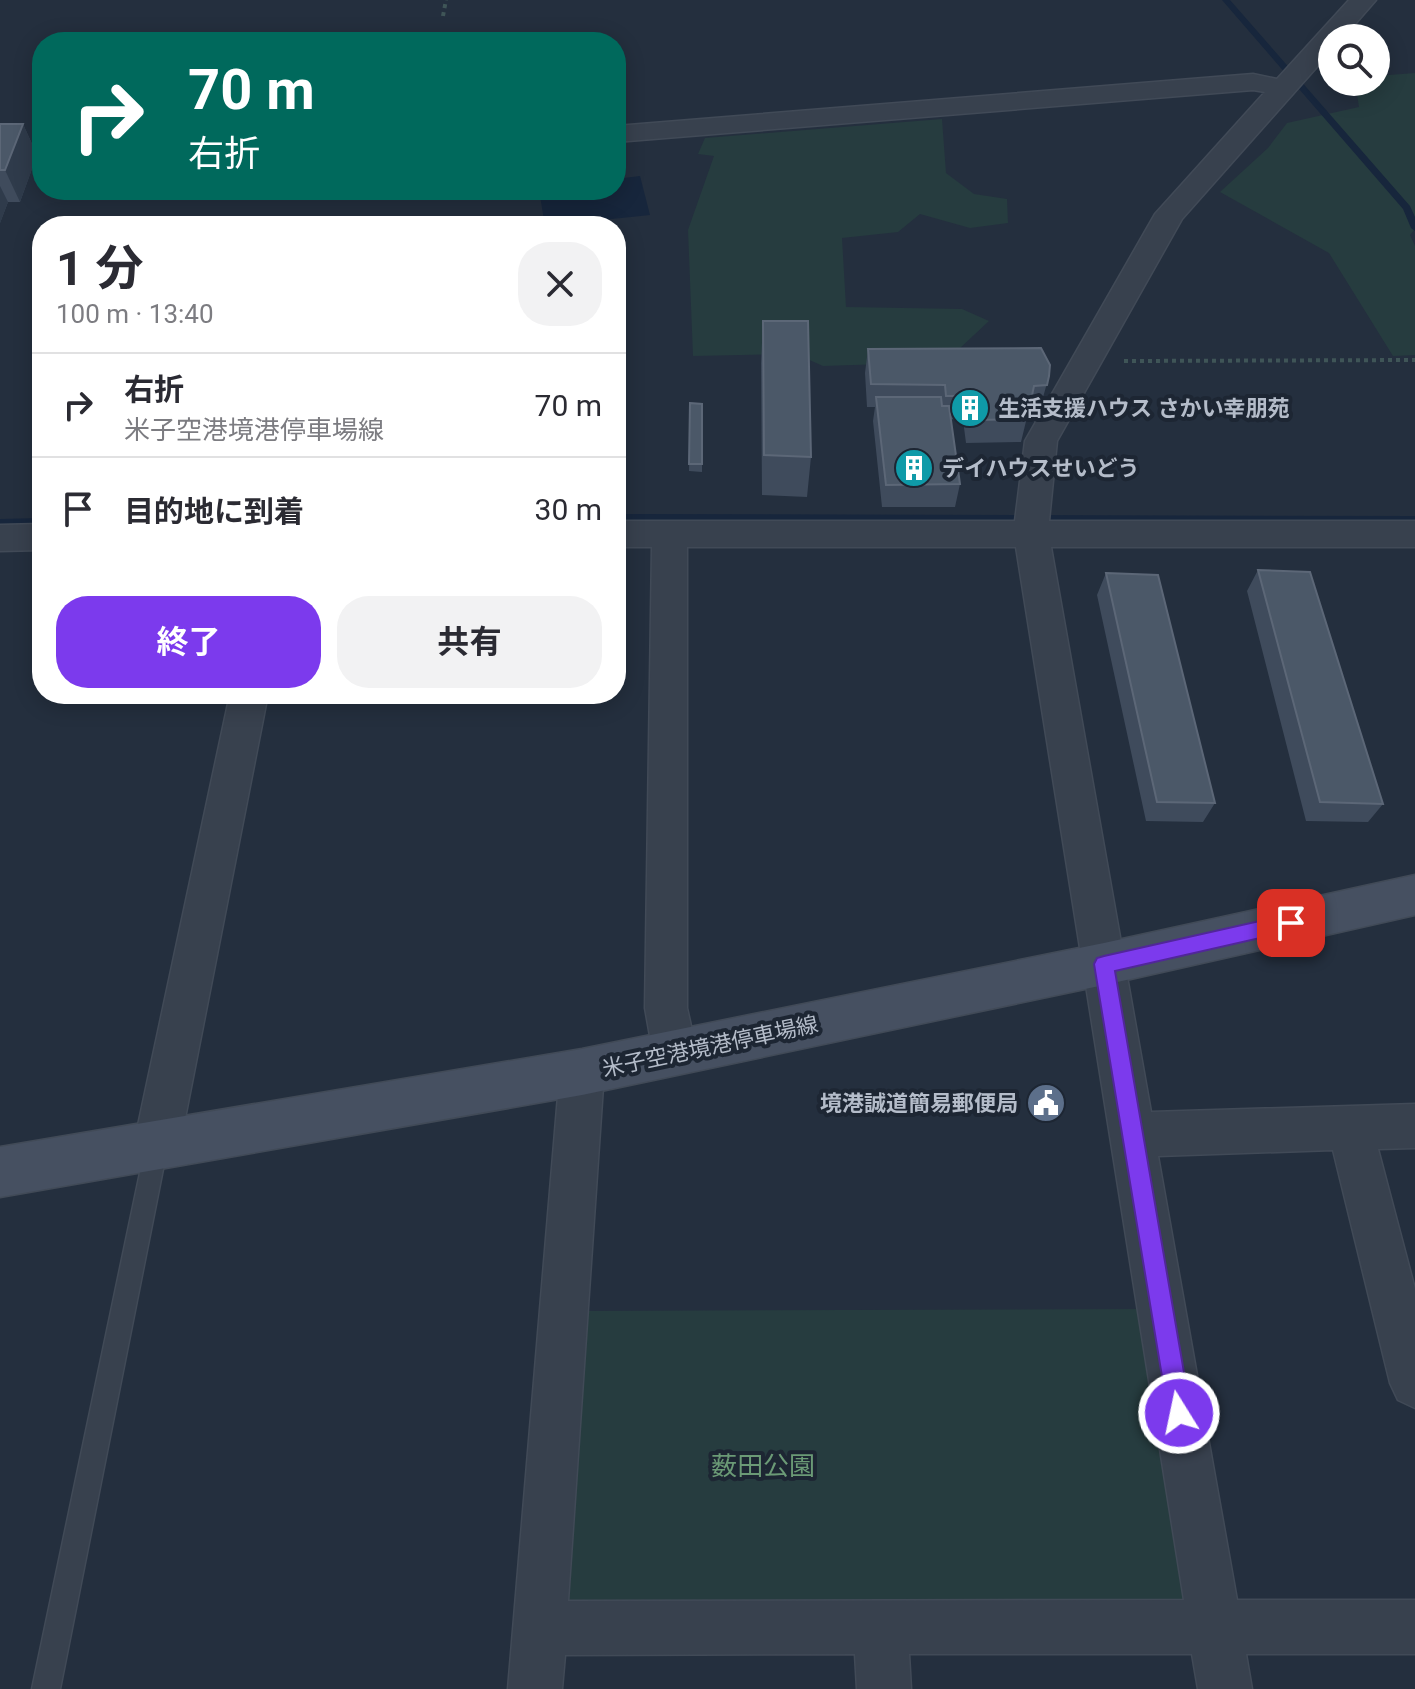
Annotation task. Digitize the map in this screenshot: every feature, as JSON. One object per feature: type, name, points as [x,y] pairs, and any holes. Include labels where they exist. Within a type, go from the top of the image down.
[{"type":"main road","name":"米子空港境港停車場線","points":[[0,1172],[582,1072],[1104,964],[1415,895]]},
{"type":"street","points":[[1225,1689],[1030,525],[1041,441],[1170,214],[1363,0]]},
{"type":"street","points":[[626,133],[1253,82],[1285,88]]},
{"type":"street","points":[[626,534],[1030,525],[1415,534]]},
{"type":"street","points":[[670,534],[666,1008],[675,1053]]},
{"type":"street","points":[[0,538],[32,537]]},
{"type":"street","points":[[157,1144],[247,704]]},
{"type":"street","points":[[535,1689],[582,1072]]},
{"type":"street","points":[[1133,1135],[1415,1126]]},
{"type":"street","points":[[1350,1128],[1415,1383]]},
{"type":"street","points":[[539,1628],[1415,1627]]},
{"type":"street","points":[[881,1629],[884,1689]]},
{"type":"lane","points":[[46,1689],[157,1144]]},
{"type":"path","points":[[14,144],[32,145]]},
{"type":"path","points":[[1087,362],[1415,360]]},
{"type":"green space","points":[[1415,73],[1415,229],[1410,235],[1415,246],[1415,355],[1393,356],[1329,253],[1220,192],[1268,148],[1287,123],[1359,107],[1357,96],[1390,96],[1390,75]]},
{"type":"green space","points":[[942,119],[946,173],[974,194],[1007,199],[1008,223],[970,228],[920,214],[898,232],[842,238],[846,307],[962,309],[989,321],[945,362],[823,366],[796,354],[693,356],[688,230],[714,156],[698,154],[705,138]]},
{"type":"green space","name":"薮田公園","points":[[1148,1309],[1196,1610],[562,1629],[586,1311]]},
{"type":"water","points":[[640,176],[650,215],[543,216],[541,200],[626,200],[626,178]]},
{"type":"building","points":[[0,124],[23,124],[5,170],[0,170]]},
{"type":"building","points":[[763,321],[808,321],[811,457],[764,455]]},
{"type":"building","points":[[1041,348],[1050,365],[1049,376],[1047,385],[1034,386],[1027,419],[972,420],[968,396],[946,396],[945,385],[871,384],[868,349]]},
{"type":"building","name":"デイハウスせいどう","points":[[876,397],[941,397],[942,406],[949,406],[960,484],[886,485]]},
{"type":"building","points":[[690,403],[702,404],[702,464],[689,464]]},
{"type":"building","points":[[1258,570],[1310,572],[1383,804],[1320,802]]},
{"type":"building","points":[[1106,573],[1158,575],[1215,803],[1157,802]]},
{"type":"waterway","points":[[1226,0],[1407,208],[1415,228]]},
{"type":"waterway","points":[[626,518],[1415,520]]},
{"type":"waterway","points":[[0,523],[32,522]]},
{"type":"place","name":"生活支援ハウス さかい幸朋苑","points":[[970,408]]},
{"type":"place","name":"デイハウスせいどう","points":[[914,468]]},
{"type":"place","name":"境港誠道簡易郵便局","points":[[1046,1103]]},
{"type":"route","points":[[1179,1413],[1104,964],[1291,923]]}]
